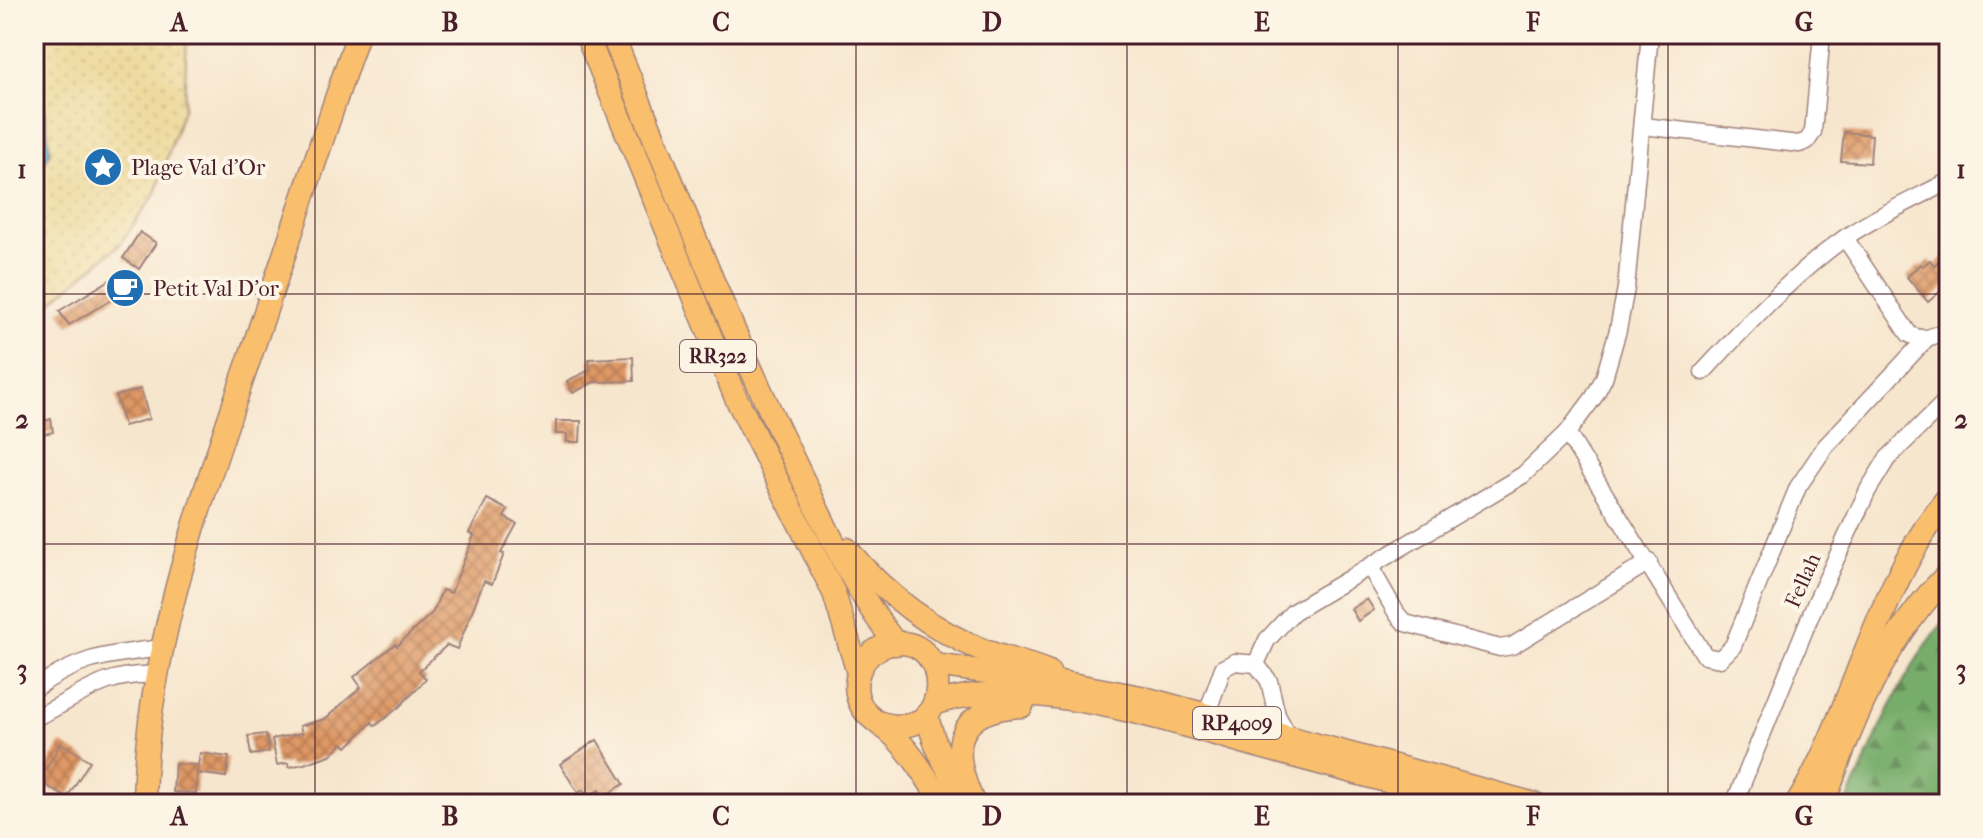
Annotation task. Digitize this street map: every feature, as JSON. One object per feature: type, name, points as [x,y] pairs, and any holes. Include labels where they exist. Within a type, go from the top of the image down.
[{"type":"highway","points":[[1798,804],[1822,756],[1907,558],[1933,516],[1949,497]]},
{"type":"highway","points":[[1823,804],[1840,757],[1884,658],[1914,613],[1949,574]]},
{"type":"main road","points":[[144,804],[144,757],[156,675],[181,572],[358,34]]},
{"type":"main road","name":"RR322","points":[[586,34],[736,398],[834,593],[858,673],[856,692],[863,710],[919,766],[942,804]]},
{"type":"main road","name":"RR322","points":[[612,34],[740,349],[819,512],[865,602],[896,644],[918,649],[934,665]]},
{"type":"main road","points":[[819,512],[863,567],[889,594],[919,617],[986,651],[1043,669],[1080,694]]},
{"type":"main road","points":[[858,673],[868,656],[877,649],[896,644]]},
{"type":"main road","points":[[878,722],[903,727],[916,723],[930,710],[939,685],[934,665]]},
{"type":"main road","name":"RP4009","points":[[934,665],[1080,694],[1142,714],[1471,804]]},
{"type":"main road","name":"RP4009","points":[[930,710],[951,698],[995,694],[1141,697],[1535,804]]},
{"type":"main road","points":[[974,804],[958,758],[960,744],[974,720],[998,708],[1080,694]]},
{"type":"main road","points":[[930,710],[945,767],[965,804]]},
{"type":"street","points":[[688,34],[703,34]]},
{"type":"street","points":[[1256,664],[1267,640],[1283,620],[1508,486],[1538,463],[1567,433],[1604,378],[1626,288],[1650,34]]},
{"type":"street","points":[[1643,126],[1799,144],[1807,141],[1813,132],[1822,34]]},
{"type":"street","points":[[1703,372],[1764,307],[1845,238],[1949,181]]},
{"type":"street","points":[[1845,238],[1909,334],[1919,340],[1949,329]]},
{"type":"street","points":[[1567,433],[1705,656],[1720,659],[1733,646],[1798,487],[1825,447],[1926,339]]},
{"type":"street","name":"Fellah","points":[[1734,804],[1816,602],[1868,490],[1887,459],[1949,398]]},
{"type":"street","points":[[1370,567],[1405,623],[1506,648],[1649,562]]},
{"type":"street","points":[[34,689],[70,665],[102,656],[162,648]]},
{"type":"street","points":[[102,656],[108,680]]},
{"type":"street","points":[[1206,716],[1223,668],[1235,662],[1256,664],[1269,681],[1277,715],[1289,737]]},
{"type":"street","points":[[34,718],[108,680],[141,674],[156,675]]},
{"type":"green space","points":[[1949,616],[1949,804],[1846,804],[1903,682]]},
{"type":"sand","name":"Plage Val d'Or","points":[[34,34],[187,34],[184,106],[155,194],[120,244],[34,317],[34,182],[50,152]]},
{"type":"water","points":[[34,38],[50,152],[34,182]]},
{"type":"building","points":[[1844,132],[1872,135],[1870,163],[1841,161]]},
{"type":"building","points":[[140,232],[156,243],[139,269],[123,258]]},
{"type":"building","points":[[1949,253],[1949,284],[1928,302],[1907,277],[1920,264],[1923,266],[1930,260],[1934,265]]},
{"type":"building","points":[[110,280],[119,295],[69,325],[59,311]]},
{"type":"building","points":[[633,357],[634,381],[594,382],[573,393],[567,381],[590,370],[589,359]]},
{"type":"building","points":[[141,389],[149,419],[124,426],[116,396]]},
{"type":"building","points":[[51,419],[53,432],[34,436],[34,424]]},
{"type":"building","points":[[556,421],[581,421],[580,442],[567,442],[567,434],[556,434]]},
{"type":"building","points":[[487,499],[508,510],[504,517],[517,524],[501,553],[504,554],[492,584],[484,581],[457,649],[447,645],[419,671],[426,679],[420,686],[375,726],[372,722],[347,747],[343,743],[330,755],[304,764],[289,767],[288,763],[277,765],[272,739],[302,733],[300,726],[325,719],[361,687],[354,677],[395,644],[397,646],[433,612],[442,590],[451,593],[474,535],[469,533]]},
{"type":"building","points":[[1367,599],[1374,610],[1358,621],[1351,609]]},
{"type":"building","points":[[266,734],[269,752],[251,755],[248,736]]},
{"type":"building","points":[[597,740],[624,784],[603,797],[599,790],[587,797],[583,790],[578,793],[560,764]]},
{"type":"building","points":[[61,743],[90,761],[67,798],[39,781]]},
{"type":"building","points":[[200,753],[229,757],[226,777],[197,773],[196,793],[173,792],[175,764],[198,765],[197,772]]},
{"type":"place","name":"Plage Val d'Or","points":[[103,167]]},
{"type":"place","name":"Petit Val D'or","points":[[125,288]]}]
